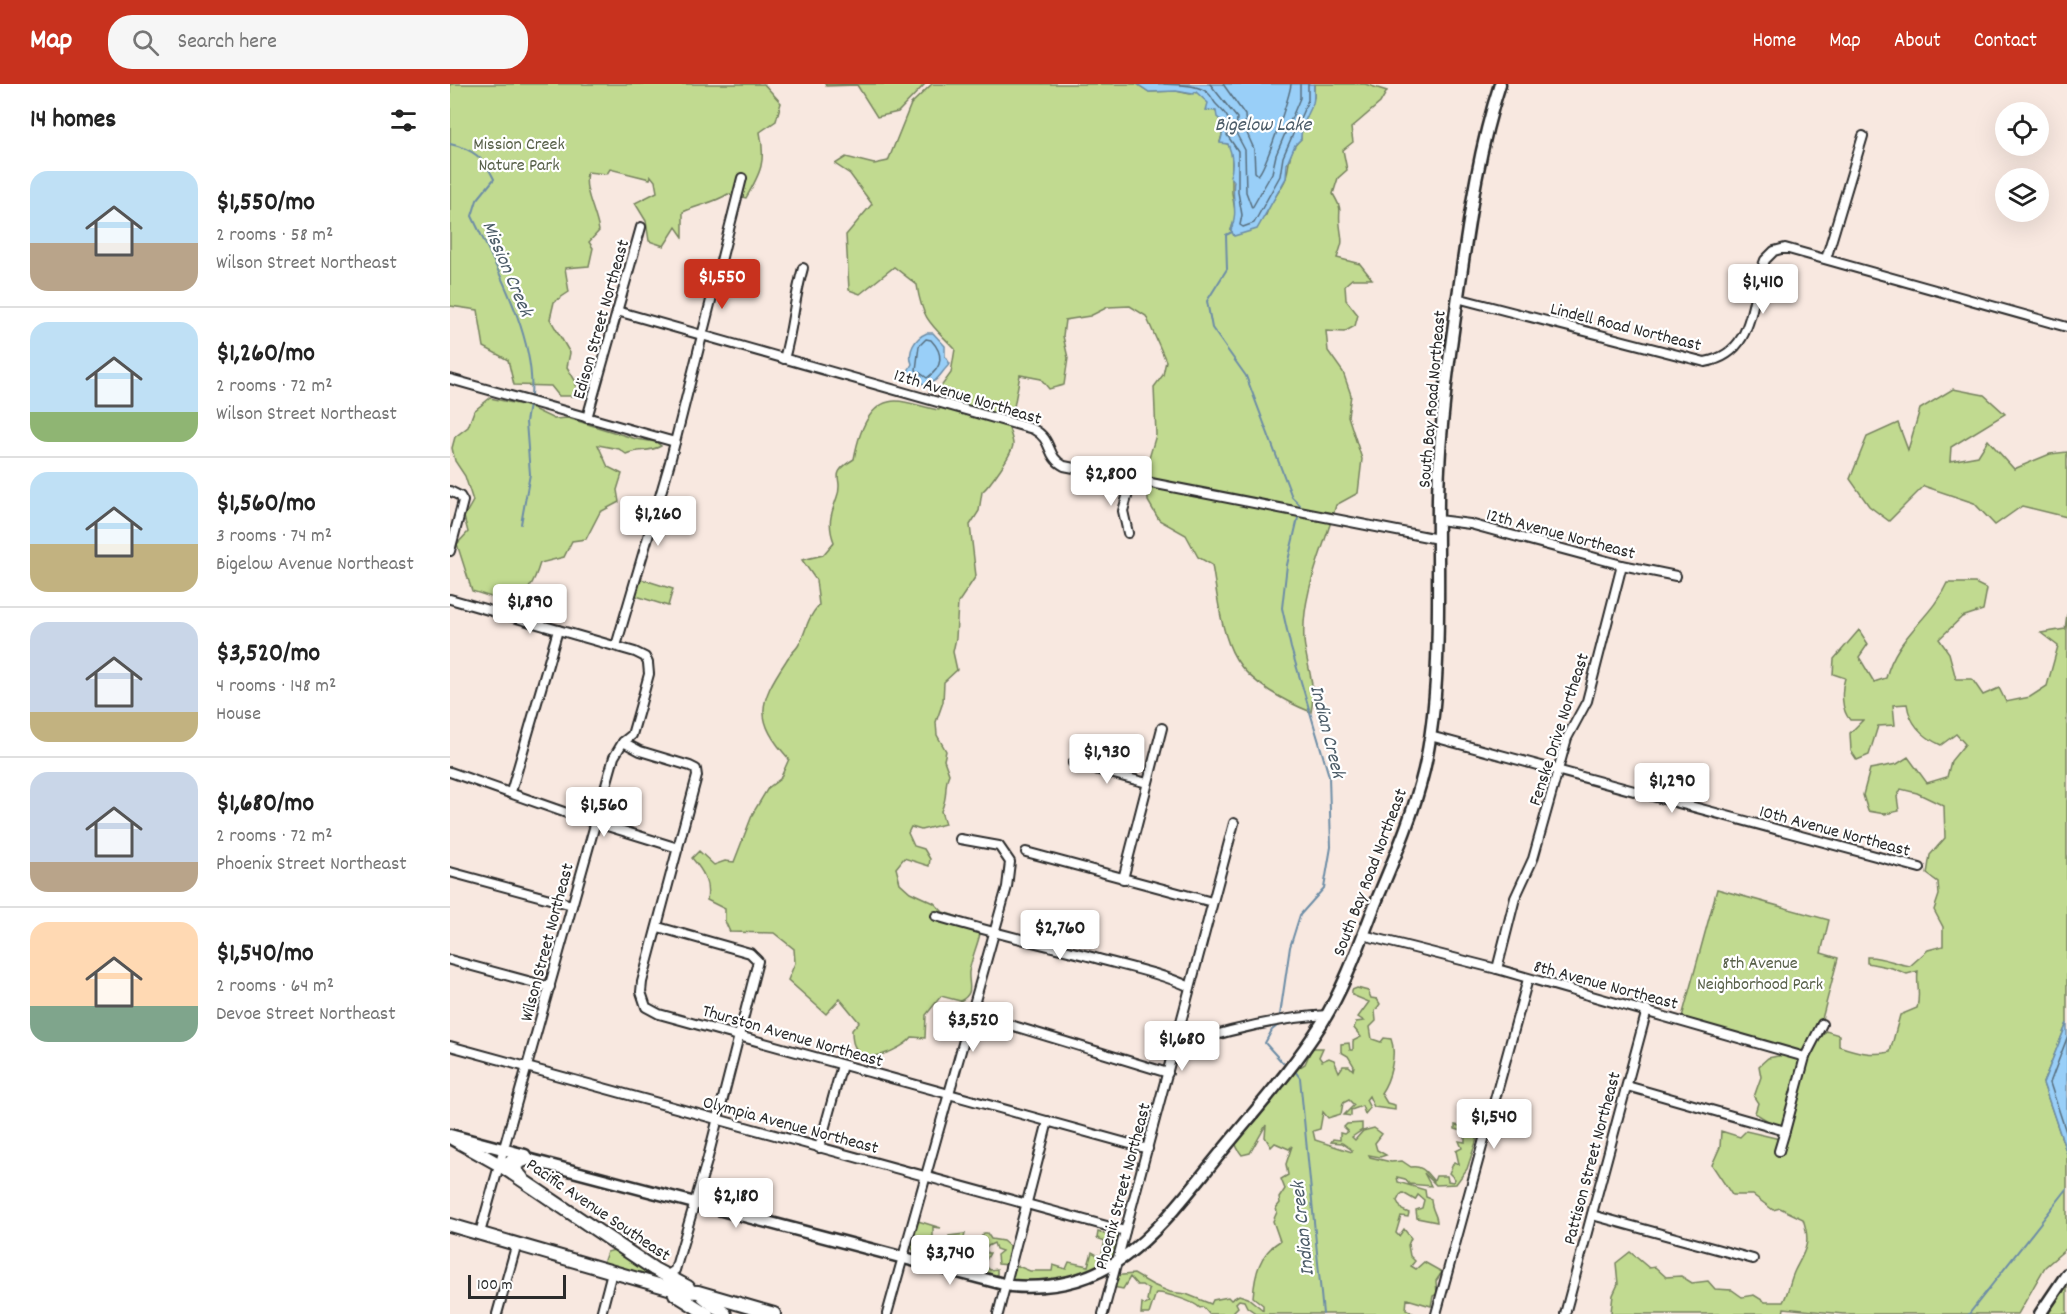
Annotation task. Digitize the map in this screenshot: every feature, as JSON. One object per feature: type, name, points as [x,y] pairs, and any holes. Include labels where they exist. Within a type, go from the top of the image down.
[{"type":"main road","name":"Pacific Avenue Southeast","points":[[450,1136],[534,1188],[706,1313]]},
{"type":"main road","points":[[527,1159],[517,1162],[515,1167],[534,1188]]},
{"type":"main road","points":[[450,1226],[517,1243],[612,1272],[662,1280]]},
{"type":"main road","name":"Pacific Avenue Southeast","points":[[662,1280],[698,1292],[725,1314]]},
{"type":"main road","points":[[698,1292],[774,1314]]},
{"type":"street","name":"South Bay Road Northeast","points":[[574,1170],[1005,1285],[1059,1284],[1086,1277],[1117,1263],[1159,1228],[1282,1078],[1327,1014],[1363,935],[1409,823],[1424,770],[1430,736],[1434,687],[1438,520],[1446,391],[1457,298],[1478,165],[1487,123],[1500,84]]},
{"type":"street","points":[[1826,260],[1863,136]]},
{"type":"street","points":[[450,599],[616,646],[676,439],[742,178]]},
{"type":"street","name":"Edison Street Northeast","points":[[587,418],[641,227]]},
{"type":"street","name":"Lindell Road Northeast","points":[[1457,298],[1705,362],[1725,357],[1741,340],[1763,265],[1771,253],[1785,248],[2067,327]]},
{"type":"street","points":[[784,359],[793,327],[793,304],[803,268]]},
{"type":"street","name":"12th Avenue Northeast","points":[[617,311],[1029,427],[1046,436],[1054,460],[1064,466],[1438,539]]},
{"type":"street","points":[[450,379],[587,418],[676,439]]},
{"type":"street","points":[[1128,533],[1123,522],[1123,511],[1132,479]]},
{"type":"street","points":[[450,491],[460,496],[463,501],[450,551]]},
{"type":"street","name":"12th Avenue Northeast","points":[[1438,520],[1470,524],[1622,565],[1676,576]]},
{"type":"street","name":"Fenske Drive Northeast","points":[[1497,969],[1515,898],[1533,859],[1567,738],[1587,701],[1622,565]]},
{"type":"street","points":[[511,792],[558,630]]},
{"type":"street","name":"Wilson Street Northeast","points":[[480,1233],[614,757],[623,742],[632,735],[649,674],[645,657],[616,646]]},
{"type":"street","points":[[1123,879],[1162,728]]},
{"type":"street","name":"10th Avenue Northeast","points":[[1430,736],[1920,868]]},
{"type":"street","points":[[623,742],[640,751],[696,770],[697,776],[657,927],[750,952],[758,961],[675,1270],[662,1280]]},
{"type":"street","points":[[1073,763],[1147,783]]},
{"type":"street","points":[[450,772],[595,823],[678,848]]},
{"type":"street","name":"Phoenix Street Northeast","points":[[1103,1314],[1234,823]]},
{"type":"street","points":[[887,1314],[947,1093],[996,934],[1009,880],[1009,858],[999,846],[990,842],[960,839]]},
{"type":"street","points":[[1026,852],[1212,902]]},
{"type":"street","points":[[450,872],[572,905]]},
{"type":"street","points":[[936,916],[996,934],[1053,945],[1169,978],[1190,987]]},
{"type":"street","name":"Thurston Avenue Northeast","points":[[657,927],[642,982],[642,1002],[659,1014],[1148,1149]]},
{"type":"street","name":"8th Avenue Northeast","points":[[1363,935],[1647,1010],[1805,1057]]},
{"type":"street","points":[[450,960],[550,987]]},
{"type":"street","points":[[1436,1314],[1528,979]]},
{"type":"street","name":"Pattison Street Northeast","points":[[1565,1314],[1647,1010]]},
{"type":"street","points":[[971,1013],[1168,1073]]},
{"type":"street","points":[[1176,1047],[1210,1036],[1287,1018],[1327,1014]]},
{"type":"street","points":[[1779,1151],[1805,1057],[1822,1024]]},
{"type":"street","name":"Olympia Avenue Northeast","points":[[450,1046],[819,1148],[1026,1202],[1125,1231]]},
{"type":"street","points":[[819,1148],[842,1065]]},
{"type":"street","points":[[1627,1086],[1785,1131]]},
{"type":"street","points":[[998,1314],[1048,1121]]},
{"type":"street","points":[[450,1136],[505,1149],[574,1170]]},
{"type":"street","points":[[500,1165],[516,1158],[574,1170]]},
{"type":"street","points":[[1592,1215],[1753,1259]]},
{"type":"street","points":[[497,1314],[517,1243]]},
{"type":"street","points":[[601,1314],[612,1272]]},
{"type":"street","points":[[2040,1314],[2067,1274]]},
{"type":"green space","name":"Mission Creek Nature Park","points":[[450,84],[764,84],[781,103],[776,121],[760,132],[761,166],[746,198],[728,194],[683,212],[683,237],[676,227],[664,246],[649,241],[646,221],[635,203],[657,192],[655,181],[651,176],[650,179],[610,169],[607,174],[587,172],[588,194],[599,231],[589,242],[593,248],[589,266],[565,268],[569,292],[554,302],[550,319],[570,353],[567,367],[576,382],[576,396],[559,396],[551,386],[514,385],[508,360],[484,347],[478,310],[450,306]]},
{"type":"green space","points":[[825,84],[925,84],[898,112],[877,117],[857,85],[826,86]]},
{"type":"green space","points":[[932,84],[1137,84],[1149,92],[1176,91],[1190,94],[1196,92],[1206,98],[1225,124],[1220,142],[1228,144],[1232,152],[1232,193],[1236,216],[1231,230],[1266,215],[1286,178],[1292,152],[1301,139],[1300,132],[1314,97],[1314,84],[1365,84],[1387,91],[1380,103],[1351,128],[1353,142],[1343,150],[1347,170],[1338,178],[1333,194],[1340,207],[1342,238],[1337,258],[1360,264],[1372,279],[1352,279],[1345,285],[1346,300],[1358,315],[1355,326],[1344,332],[1326,331],[1328,351],[1343,372],[1351,395],[1348,416],[1362,459],[1358,493],[1336,505],[1314,571],[1306,605],[1304,640],[1313,693],[1311,712],[1269,691],[1242,668],[1227,638],[1220,613],[1212,565],[1198,557],[1186,535],[1159,520],[1148,501],[1147,465],[1156,435],[1154,387],[1163,375],[1166,361],[1146,316],[1130,306],[1108,307],[1090,316],[1065,320],[1063,336],[1068,358],[1064,385],[1049,389],[1041,379],[1020,375],[1014,407],[1005,411],[1013,441],[1012,448],[1000,469],[982,492],[979,511],[970,525],[976,576],[958,603],[953,652],[957,670],[944,682],[943,702],[936,722],[937,735],[946,751],[944,760],[949,774],[941,811],[945,824],[921,830],[911,827],[908,833],[914,846],[924,849],[930,859],[929,866],[904,858],[896,868],[900,883],[910,892],[934,903],[943,912],[961,918],[972,930],[980,934],[969,972],[970,989],[968,995],[960,1001],[941,996],[926,1015],[925,1038],[912,1037],[900,1047],[882,1055],[873,1056],[858,1052],[852,1040],[852,1030],[859,1022],[840,999],[826,1014],[788,980],[795,963],[794,949],[774,933],[730,932],[725,921],[725,909],[707,900],[705,877],[692,858],[699,851],[714,865],[725,861],[734,862],[753,813],[768,788],[780,779],[789,759],[765,722],[765,700],[787,659],[801,641],[811,616],[819,605],[816,580],[802,560],[823,555],[834,542],[831,519],[839,490],[838,473],[854,459],[866,422],[878,407],[896,401],[939,410],[949,394],[940,388],[951,373],[955,349],[929,321],[919,297],[917,285],[894,267],[860,294],[849,290],[846,235],[872,204],[850,174],[835,164],[846,157],[874,164],[888,161],[911,104]]},
{"type":"green space","points":[[1953,389],[1984,395],[2005,414],[1951,447],[1950,461],[1978,456],[1988,440],[2014,469],[2050,454],[2067,452],[2067,517],[2022,506],[1995,525],[1974,503],[1924,486],[1889,521],[1869,506],[1850,479],[1867,437],[1898,423],[1908,450],[1920,409]]},
{"type":"green space","points":[[490,398],[527,406],[554,419],[568,418],[636,439],[656,442],[661,446],[626,454],[619,449],[598,445],[608,467],[622,474],[617,490],[619,502],[600,512],[586,539],[572,541],[564,557],[540,563],[530,587],[510,603],[472,591],[457,544],[468,532],[464,517],[473,501],[465,476],[455,461],[452,448],[455,437],[468,427],[474,411]]},
{"type":"green space","points":[[638,578],[673,589],[668,606],[633,595]]},
{"type":"green space","name":"8th Avenue Neighborhood Park","points":[[1947,583],[1975,583],[1987,589],[1983,610],[1962,617],[1939,639],[1949,653],[1956,679],[1972,679],[1983,695],[1999,688],[2006,702],[2030,697],[2047,686],[2058,646],[2041,633],[2065,629],[2067,614],[2067,1023],[2043,1083],[2067,1154],[2067,1248],[2045,1267],[2018,1314],[1843,1314],[1784,1308],[1783,1314],[1614,1314],[1611,1312],[1613,1295],[1618,1284],[1616,1263],[1630,1252],[1649,1268],[1655,1267],[1666,1277],[1681,1276],[1692,1283],[1708,1281],[1715,1289],[1732,1290],[1742,1297],[1754,1295],[1765,1302],[1783,1302],[1785,1298],[1806,1246],[1807,1234],[1803,1219],[1780,1208],[1773,1210],[1753,1195],[1732,1195],[1712,1165],[1720,1147],[1721,1131],[1740,1137],[1746,1131],[1780,1139],[1781,1129],[1755,1113],[1758,1103],[1754,1097],[1761,1077],[1759,1066],[1768,1058],[1794,1053],[1682,1017],[1717,889],[1829,920],[1821,953],[1838,958],[1822,1019],[1811,1040],[1814,1047],[1826,1031],[1839,1035],[1839,1046],[1845,1048],[1858,1052],[1890,1052],[1900,1015],[1917,1008],[1918,971],[1907,974],[1892,968],[1867,963],[1867,957],[1910,966],[1928,950],[1943,946],[1943,927],[1934,910],[1939,895],[1938,882],[1927,874],[1930,855],[1945,838],[1944,806],[1917,793],[1901,789],[1897,797],[1899,811],[1885,814],[1868,811],[1863,795],[1870,769],[1897,764],[1908,757],[1927,783],[1947,777],[1951,761],[1965,744],[1956,734],[1941,745],[1934,742],[1914,724],[1907,704],[1893,705],[1895,725],[1878,726],[1869,755],[1857,760],[1851,751],[1850,733],[1863,720],[1850,720],[1847,716],[1843,700],[1845,678],[1833,674],[1834,659],[1859,630],[1868,644],[1859,657],[1874,682],[1886,678],[1891,663],[1905,639],[1932,607]]},
{"type":"green space","points":[[1357,988],[1368,991],[1371,998],[1377,999],[1380,1004],[1375,1011],[1376,1021],[1370,1027],[1372,1039],[1381,1042],[1384,1038],[1391,1039],[1393,1045],[1392,1067],[1381,1093],[1387,1103],[1395,1105],[1395,1110],[1374,1107],[1369,1096],[1366,1100],[1370,1108],[1365,1114],[1362,1106],[1351,1110],[1351,1116],[1344,1115],[1354,1105],[1349,1100],[1343,1103],[1341,1114],[1328,1118],[1323,1112],[1320,1129],[1313,1131],[1315,1140],[1352,1152],[1342,1143],[1331,1142],[1333,1139],[1340,1140],[1340,1133],[1344,1134],[1348,1131],[1344,1127],[1347,1124],[1362,1123],[1362,1130],[1352,1137],[1355,1140],[1363,1131],[1374,1128],[1382,1134],[1375,1143],[1377,1150],[1386,1155],[1380,1157],[1369,1155],[1370,1157],[1391,1162],[1402,1161],[1411,1167],[1422,1169],[1434,1181],[1436,1176],[1447,1176],[1448,1181],[1453,1182],[1455,1179],[1449,1173],[1454,1162],[1459,1164],[1456,1151],[1462,1148],[1459,1141],[1465,1142],[1465,1132],[1455,1129],[1455,1125],[1480,1130],[1467,1169],[1456,1184],[1436,1185],[1424,1173],[1431,1186],[1409,1184],[1405,1179],[1397,1177],[1398,1182],[1425,1190],[1426,1197],[1431,1199],[1437,1219],[1437,1222],[1417,1218],[1416,1210],[1422,1208],[1424,1200],[1418,1195],[1415,1200],[1403,1193],[1400,1195],[1397,1201],[1402,1210],[1409,1213],[1408,1217],[1401,1216],[1396,1233],[1399,1236],[1404,1229],[1411,1238],[1408,1245],[1410,1256],[1415,1261],[1411,1266],[1416,1269],[1424,1262],[1442,1272],[1436,1281],[1437,1294],[1433,1296],[1431,1306],[1407,1299],[1406,1309],[1414,1314],[1257,1314],[1247,1307],[1244,1301],[1239,1300],[1236,1303],[1238,1307],[1231,1314],[1209,1314],[1203,1307],[1200,1308],[1172,1296],[1156,1293],[1149,1314],[1141,1314],[1142,1303],[1145,1305],[1149,1303],[1147,1300],[1149,1290],[1142,1285],[1137,1285],[1130,1277],[1123,1289],[1113,1287],[1111,1276],[1134,1274],[1170,1292],[1186,1294],[1211,1304],[1213,1300],[1228,1297],[1231,1300],[1239,1295],[1248,1298],[1263,1310],[1263,1305],[1253,1297],[1255,1280],[1263,1258],[1280,1241],[1273,1221],[1277,1212],[1276,1208],[1280,1203],[1279,1198],[1285,1189],[1281,1179],[1288,1175],[1286,1164],[1292,1146],[1289,1149],[1275,1143],[1271,1147],[1265,1137],[1266,1125],[1250,1153],[1242,1155],[1237,1148],[1236,1139],[1241,1132],[1257,1120],[1263,1106],[1270,1104],[1278,1089],[1285,1086],[1292,1072],[1305,1064],[1312,1048],[1323,1048],[1319,1057],[1322,1061],[1329,1058],[1334,1060],[1339,1072],[1343,1066],[1349,1066],[1353,1070],[1354,1066],[1348,1056],[1341,1052],[1341,1044],[1349,1043],[1350,1050],[1353,1050],[1353,1041],[1361,1037],[1354,1028],[1356,1022],[1364,1021],[1358,1017],[1369,1002],[1352,995],[1352,990]]},
{"type":"green space","points":[[918,1221],[941,1228],[933,1227],[933,1237],[923,1239],[925,1243],[923,1252],[932,1258],[932,1255],[938,1255],[942,1244],[943,1256],[951,1258],[958,1250],[958,1245],[951,1244],[949,1236],[965,1234],[960,1254],[962,1265],[954,1267],[916,1256],[911,1246]]},
{"type":"green space","points":[[1098,1232],[1111,1236],[1114,1232],[1118,1235],[1112,1260],[1089,1270],[1048,1281],[1034,1283],[1010,1279],[1013,1264],[1030,1271],[1052,1271],[1053,1265],[1066,1269],[1069,1262],[1088,1266],[1092,1252],[1101,1257],[1105,1241],[1097,1238]]},
{"type":"green space","points":[[984,1233],[987,1233],[991,1239],[1003,1241],[1009,1246],[1008,1265],[998,1264],[997,1255],[1002,1251],[996,1249],[994,1243],[986,1247],[979,1240]]},
{"type":"green space","points":[[983,1249],[990,1253],[984,1264],[990,1270],[997,1269],[997,1277],[971,1272],[970,1269],[978,1262],[977,1258],[983,1257]]},
{"type":"green space","points":[[614,1250],[649,1273],[648,1275],[603,1263],[607,1252]]},
{"type":"green space","points":[[2067,1279],[2067,1314],[2044,1314]]},
{"type":"water","name":"Bigelow Lake","points":[[1137,84],[1314,84],[1313,103],[1303,125],[1301,139],[1295,145],[1287,164],[1286,178],[1257,229],[1234,236],[1231,230],[1235,211],[1234,181],[1230,176],[1231,152],[1228,144],[1220,143],[1225,124],[1217,117],[1216,111],[1206,110],[1208,103],[1196,92],[1193,94],[1176,91],[1149,92]]},
{"type":"water","points":[[927,333],[933,333],[945,346],[945,356],[950,364],[936,380],[923,384],[919,379],[910,379],[908,371],[912,364],[913,346]]},
{"type":"water","points":[[2067,1023],[2067,1154],[2043,1083]]},
{"type":"waterway","name":"Mission Creek","points":[[450,144],[477,156],[486,165],[494,179],[477,200],[472,216],[503,280],[521,327],[531,373],[531,395]]},
{"type":"waterway","name":"Indian Creek","points":[[1232,232],[1226,235],[1227,269],[1207,301],[1212,328],[1246,376],[1292,497],[1300,505]]},
{"type":"waterway","name":"Mission Creek","points":[[521,524],[530,474],[526,422],[529,405]]},
{"type":"waterway","name":"Indian Creek","points":[[1280,1015],[1290,947],[1300,915],[1324,888],[1331,847],[1329,776],[1291,648],[1282,608],[1287,565],[1298,518]]},
{"type":"waterway","name":"Indian Creek","points":[[1281,1023],[1272,1030],[1265,1043],[1283,1063]]},
{"type":"waterway","name":"Indian Creek","points":[[1295,1071],[1300,1078],[1323,1314]]},
{"type":"waterway","points":[[1969,1314],[2067,1189]]}]
